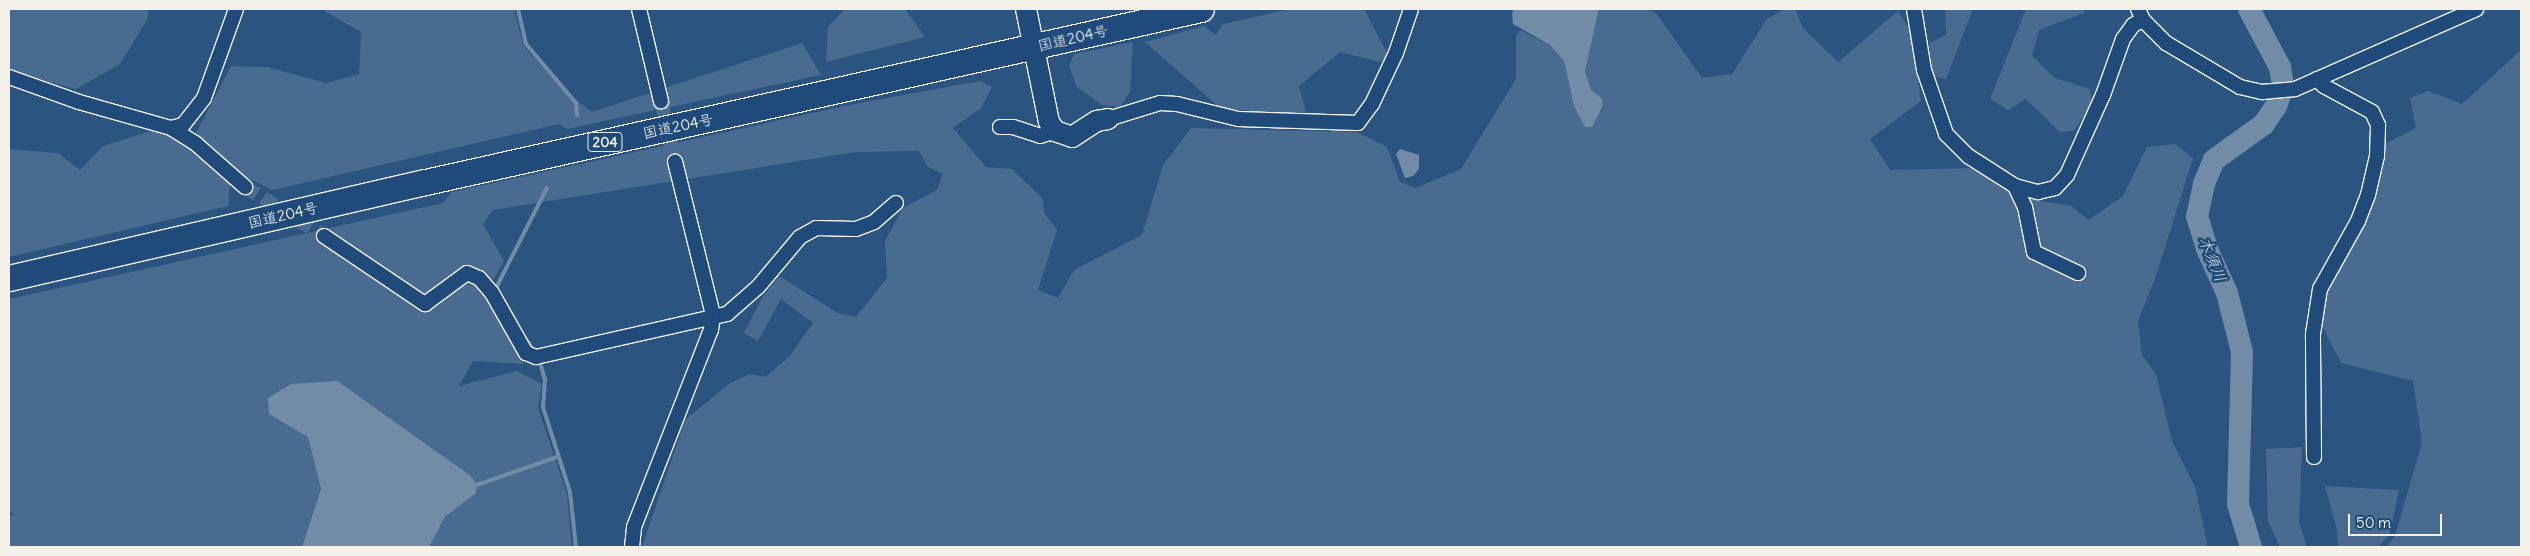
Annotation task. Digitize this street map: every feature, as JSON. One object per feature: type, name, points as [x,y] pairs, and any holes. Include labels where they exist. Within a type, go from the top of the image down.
[{"type":"highway","name":"国道204号","points":[[9,278],[440,178],[1201,9]]},
{"type":"street","points":[[171,128],[184,125],[204,98],[236,9]]},
{"type":"street","points":[[639,9],[661,101]]},
{"type":"street","points":[[1026,9],[1049,122],[1054,131]]},
{"type":"street","points":[[1000,127],[1013,126],[1040,136],[1054,131],[1072,137],[1097,121],[1160,103],[1176,104],[1238,119],[1358,123],[1372,104],[1396,53],[1411,9]]},
{"type":"street","points":[[1914,9],[1924,70],[1946,134],[1968,156],[2015,186],[2038,192],[2055,188],[2067,175],[2103,95],[2123,39],[2140,14],[2166,43],[2207,70],[2240,87],[2262,92],[2295,89],[2476,9]]},
{"type":"street","points":[[9,77],[79,102],[171,128],[195,143],[245,187]]},
{"type":"street","points":[[2314,456],[2313,334],[2320,289],[2358,221],[2368,195],[2377,156],[2378,125],[2372,112],[2324,86],[2317,79]]},
{"type":"street","points":[[632,547],[634,527],[711,330],[713,315],[675,162]]},
{"type":"street","points":[[2015,186],[2025,207],[2034,252],[2078,273]]},
{"type":"street","points":[[324,236],[426,304],[467,273],[480,278],[492,293],[526,353],[536,357],[713,315],[727,314],[758,287],[800,237],[816,228],[856,229],[874,222],[896,203]]},
{"type":"shaded area","points":[[9,9],[148,9],[148,18],[120,64],[76,89],[9,71]]},
{"type":"shaded area","points":[[321,9],[514,9],[524,47],[569,95],[592,112],[802,43],[821,75],[567,129],[559,124],[273,190],[248,178],[230,186],[228,206],[9,257],[9,149],[58,153],[80,170],[103,146],[157,129],[191,143],[231,66],[267,67],[326,83],[359,74],[361,32]]},
{"type":"shaded area","points":[[845,9],[905,9],[925,37],[826,62],[828,27]]},
{"type":"shaded area","points":[[1290,9],[1364,9],[1388,55],[1380,62],[1340,52],[1299,86],[1307,116],[1220,108],[1145,42],[1204,26],[1216,35],[1223,24]]},
{"type":"shaded area","points":[[1515,9],[1599,9],[1585,71],[1591,90],[1602,98],[1603,105],[1592,127],[1585,127],[1574,106],[1564,61],[1550,45],[1513,24],[1512,12]]},
{"type":"shaded area","points":[[1599,9],[1646,9],[1656,13],[1702,78],[1732,74],[1767,19],[1785,9],[1795,9],[1803,28],[1838,62],[1898,11],[1911,32],[1921,101],[1870,139],[1890,170],[1973,168],[2018,197],[2071,206],[2089,220],[2123,196],[2147,147],[2175,144],[2193,158],[2156,276],[2138,321],[2142,355],[2156,374],[2172,441],[2195,487],[2208,547],[642,547],[685,420],[730,383],[750,374],[765,377],[789,357],[813,323],[781,299],[758,341],[744,333],[762,298],[779,276],[838,313],[856,317],[887,278],[885,241],[903,208],[937,190],[943,174],[928,167],[919,151],[856,152],[493,210],[483,224],[504,261],[493,280],[481,271],[462,271],[441,284],[447,297],[463,283],[480,285],[524,364],[473,361],[459,386],[517,371],[542,384],[538,408],[567,494],[572,547],[429,547],[445,517],[476,493],[269,414],[308,436],[321,489],[302,547],[9,547],[9,516],[14,515],[9,510],[9,299],[443,203],[452,192],[849,105],[980,81],[992,87],[981,108],[953,128],[986,167],[1012,169],[1043,199],[1044,213],[1057,230],[1038,290],[1058,298],[1074,270],[1142,235],[1163,165],[1191,128],[1357,132],[1387,147],[1400,182],[1415,188],[1461,169],[1516,79],[1516,37],[1520,30],[1550,45],[1564,61],[1574,106],[1603,105],[1602,98],[1591,90],[1585,71]]},
{"type":"shaded area","points":[[1945,9],[1973,9],[1946,79],[1933,76],[1929,43],[1946,35]]},
{"type":"shaded area","points":[[2026,9],[2085,9],[2084,13],[2039,30],[2032,56],[2055,78],[2090,89],[2092,105],[2074,131],[2060,132],[2026,99],[2008,110],[1990,99]]},
{"type":"shaded area","points":[[1133,42],[1130,92],[1120,107],[1102,105],[1077,87],[1069,66],[1074,54]]},
{"type":"shaded area","points":[[2521,50],[2521,547],[2386,547],[2395,536],[2422,442],[2413,381],[2341,363],[2321,324],[2331,279],[2383,145],[2416,128],[2410,98],[2428,91],[2462,104]]},
{"type":"shaded area","points":[[1400,149],[1419,155],[1419,169],[1413,176],[1405,178],[1396,154]]},
{"type":"shaded area","points":[[337,381],[471,476],[477,485],[476,493],[445,517],[429,547],[302,547],[321,489],[308,437],[269,414],[268,398],[291,384]]},
{"type":"shaded area","points":[[2302,447],[2299,522],[2307,547],[2280,547],[2268,521],[2266,449]]},
{"type":"shaded area","points":[[2325,486],[2399,490],[2390,534],[2378,547],[2338,547],[2337,530]]},
{"type":"waterway","points":[[518,9],[526,44],[576,103],[577,115]]},
{"type":"waterway","name":"木須川","points":[[2249,9],[2280,67],[2283,86],[2276,106],[2264,124],[2214,160],[2204,184],[2197,216],[2207,249],[2227,293],[2242,352],[2238,504],[2251,547]]},
{"type":"waterway","points":[[498,291],[496,288],[547,188]]},
{"type":"waterway","points":[[525,338],[531,347]]},
{"type":"waterway","points":[[541,366],[545,380],[543,407],[570,492],[576,547]]},
{"type":"waterway","points":[[477,485],[557,457]]},
{"type":"tunnel","points":[[661,101],[675,162]]},
{"type":"tunnel","points":[[245,187],[324,236]]}]
